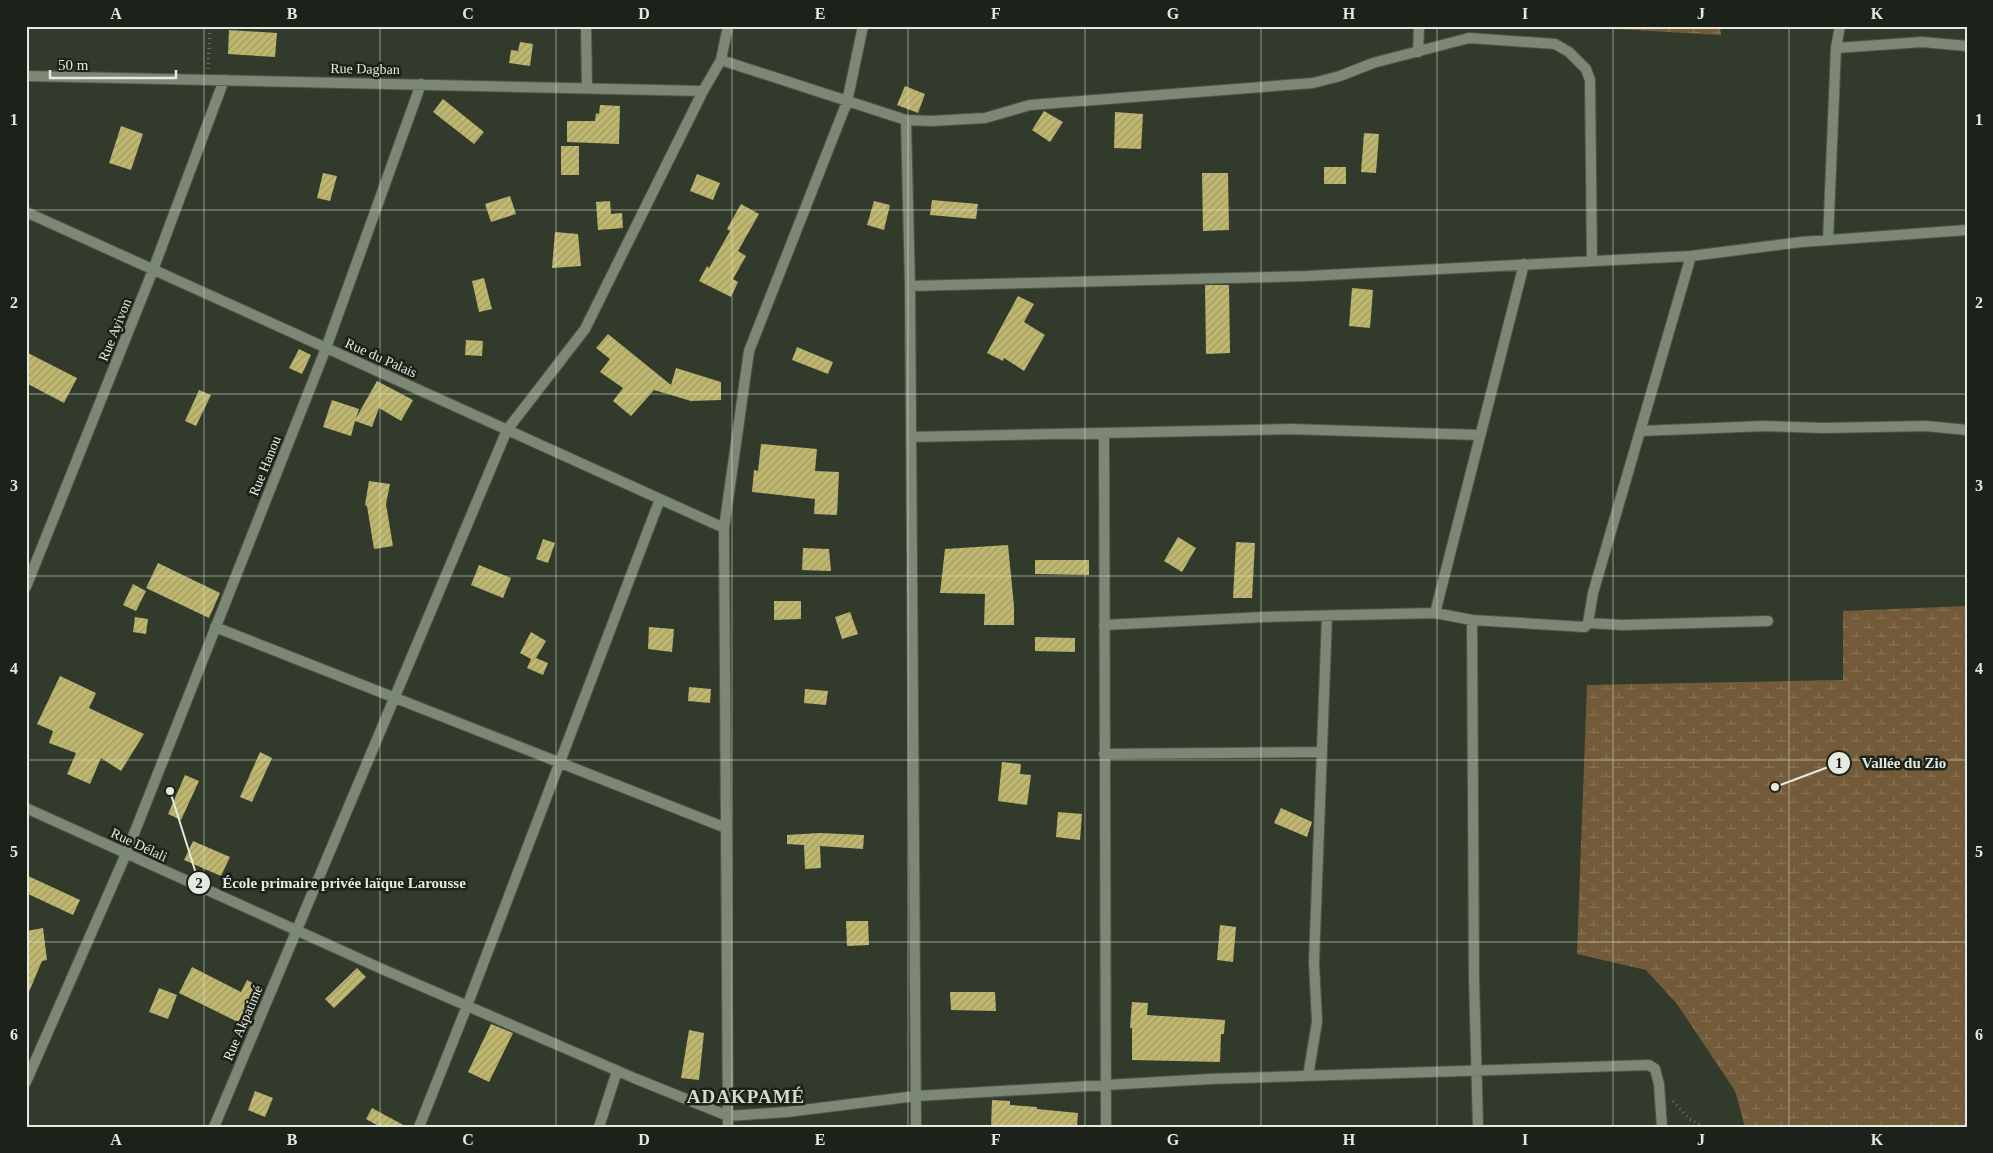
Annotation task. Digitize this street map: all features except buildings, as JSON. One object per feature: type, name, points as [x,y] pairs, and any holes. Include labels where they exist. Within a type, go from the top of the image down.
[{"type":"street","points":[[586,26],[587,88]]},
{"type":"street","name":"Rue Akpatimé","points":[[214,1127],[507,430],[585,329],[703,90],[721,60],[728,26]]},
{"type":"street","points":[[863,26],[847,102],[749,351],[724,528],[728,1122],[787,1112],[916,1096],[1308,1076],[1653,1066],[1656,1069],[1659,1084],[1662,1127]]},
{"type":"street","points":[[1418,52],[1419,26]]},
{"type":"street","points":[[1828,240],[1836,48],[1840,26]]},
{"type":"street","points":[[721,60],[906,120],[931,121],[985,118],[1030,105],[1313,83],[1340,76],[1372,63],[1469,38],[1555,44],[1569,52],[1586,69],[1590,80],[1592,261]]},
{"type":"street","points":[[1836,48],[1922,42],[1967,46]]},
{"type":"street","name":"Rue Dagban","points":[[26,76],[703,90]]},
{"type":"street","name":"Rue Ayivon","points":[[26,587],[153,270],[224,80]]},
{"type":"street","name":"Rue Hanou","points":[[26,1082],[126,854],[326,348],[421,84]]},
{"type":"street","points":[[906,120],[910,286],[916,1127]]},
{"type":"street","name":"Rue du Palais","points":[[26,212],[724,528]]},
{"type":"street","points":[[910,286],[1307,276],[1691,256],[1828,240],[1967,230]]},
{"type":"street","points":[[1588,624],[1593,593],[1691,256]]},
{"type":"street","points":[[1435,613],[1524,264]]},
{"type":"street","points":[[1640,431],[1765,426],[1823,428],[1926,426],[1967,430]]},
{"type":"street","points":[[911,437],[1290,430],[1480,434]]},
{"type":"street","points":[[1104,433],[1106,1127]]},
{"type":"street","points":[[418,1127],[467,1006],[660,499]]},
{"type":"street","points":[[1104,625],[1435,613],[1472,620],[1583,628],[1588,624],[1622,625],[1768,621]]},
{"type":"street","points":[[1308,1076],[1317,1022],[1314,962],[1327,616]]},
{"type":"street","points":[[1472,620],[1474,978],[1478,1127]]},
{"type":"street","points":[[215,628],[726,828]]},
{"type":"street","points":[[1104,754],[1322,752]]},
{"type":"street","name":"Rue Délali","points":[[26,808],[728,1122]]},
{"type":"street","points":[[599,1127],[617,1071]]},
{"type":"path","points":[[207,80],[210,26]]},
{"type":"green space","points":[[1562,26],[1720,26],[1721,35]]},
{"type":"green space","points":[[1967,606],[1967,1127],[1745,1127],[1735,1091],[1677,1004],[1646,970],[1577,954],[1587,685],[1843,680],[1843,611]]},
{"type":"place","name":"Vallée du Zio","points":[[1775,787]]},
{"type":"place","name":"École primaire privée laïque Larousse","points":[[170,791]]},
{"type":"district","name":"ADAKPAMÉ","points":[[746,1096]]}]
